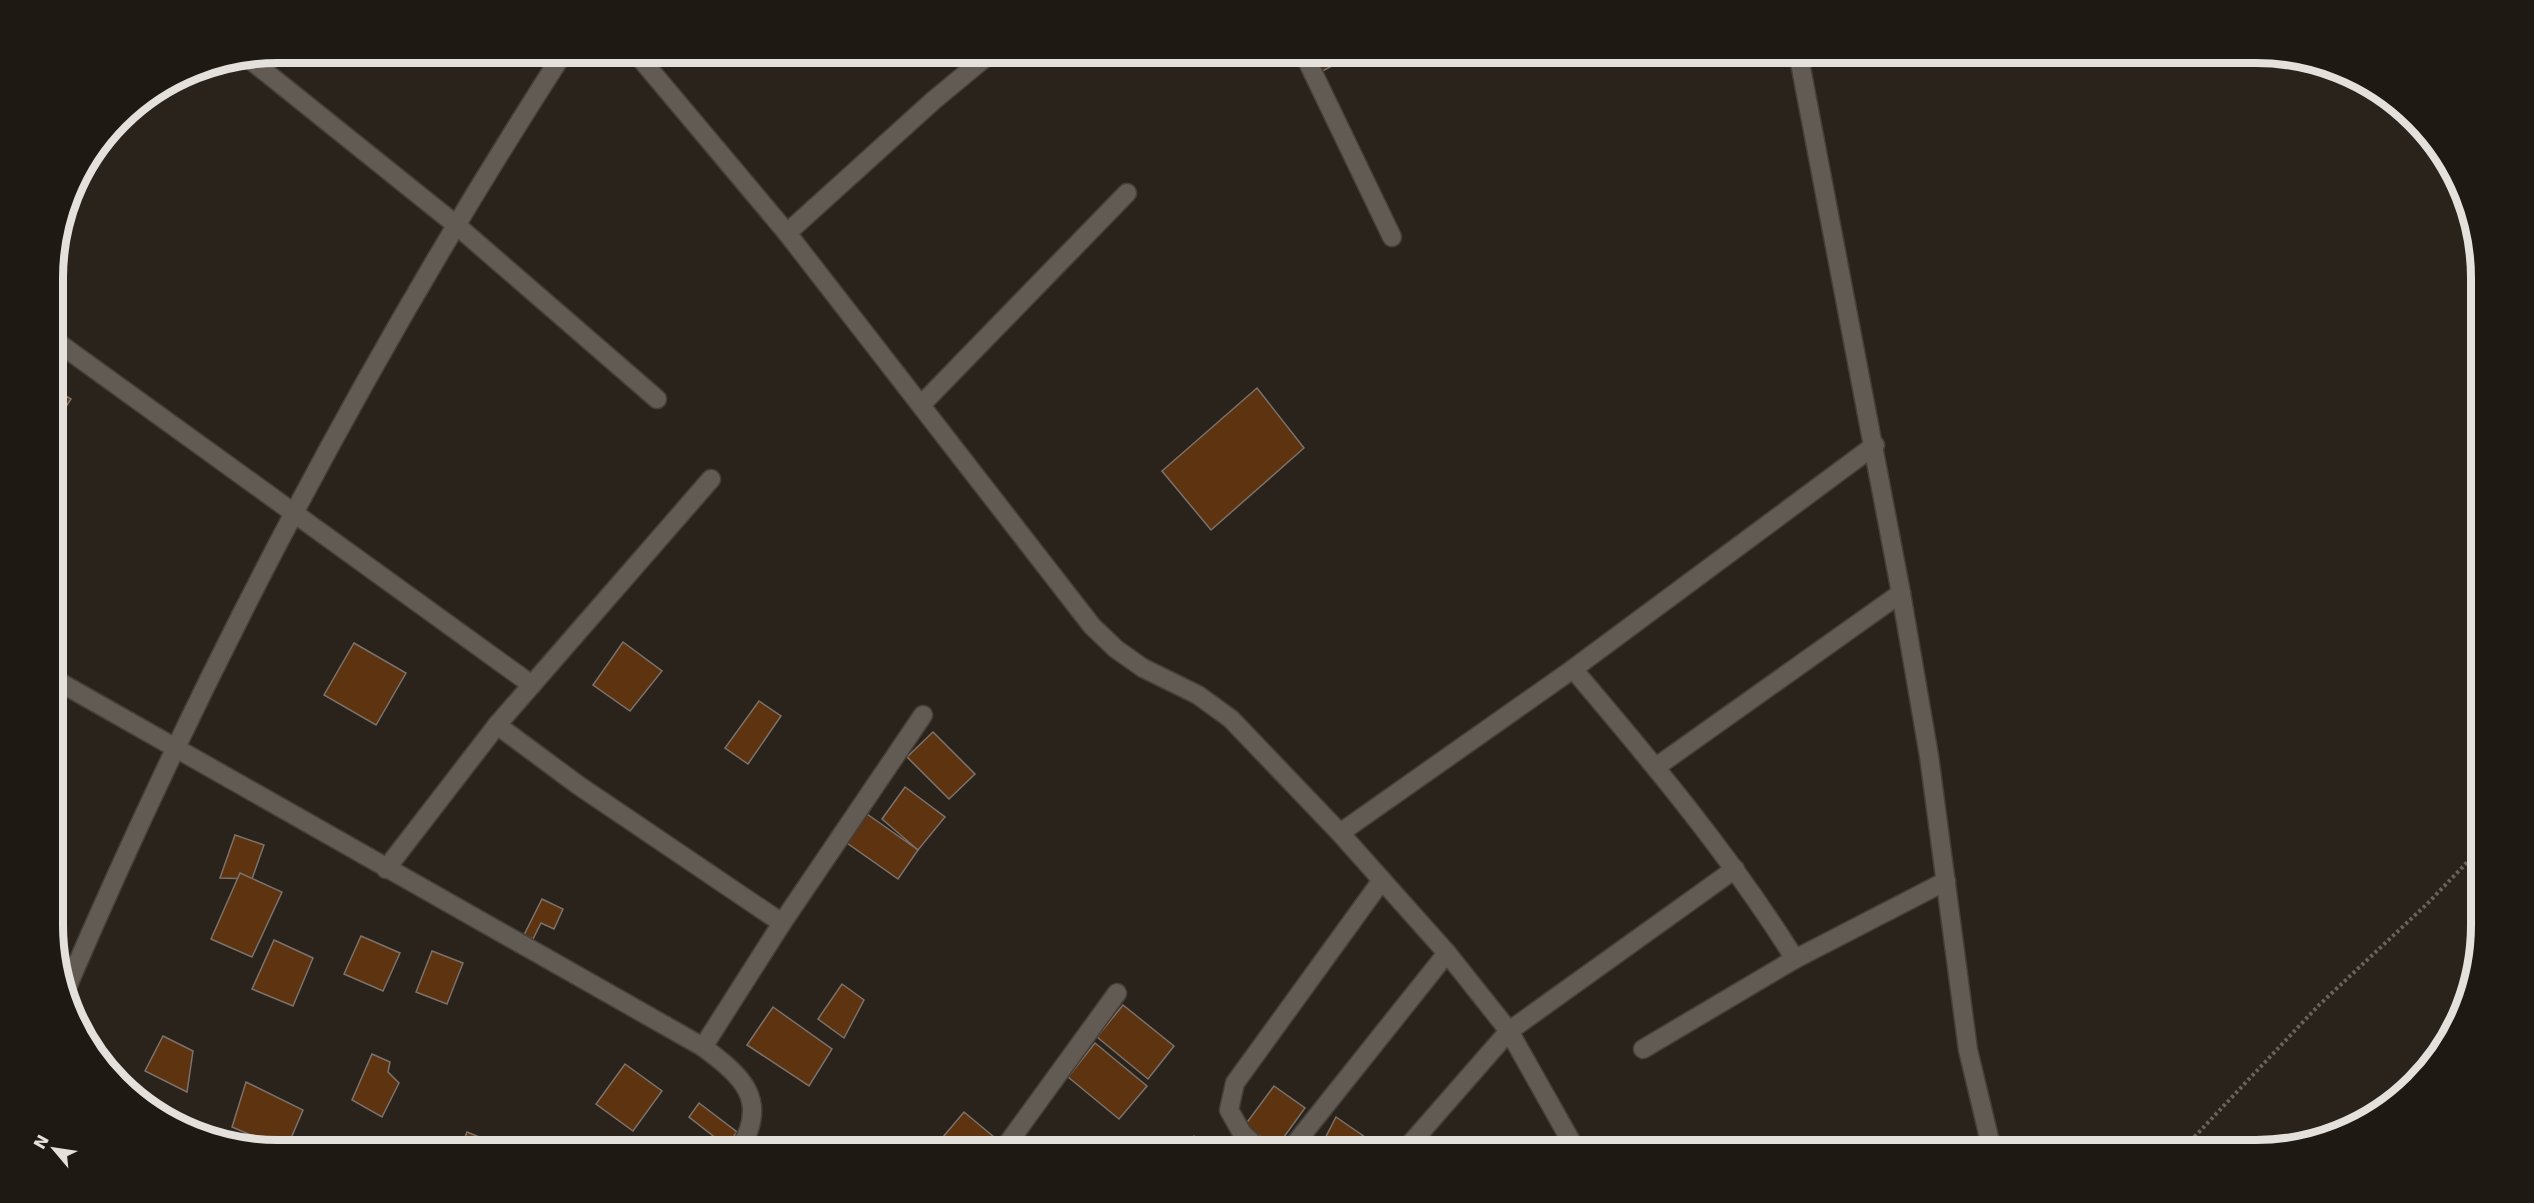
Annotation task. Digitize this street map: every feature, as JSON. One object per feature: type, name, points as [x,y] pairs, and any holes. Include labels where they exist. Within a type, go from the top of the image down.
[{"type":"street","points":[[70,981],[176,747],[293,511],[455,224],[557,63]]},
{"type":"street","points":[[644,63],[787,233],[1092,626],[1116,649],[1143,668],[1198,695],[1231,718],[1340,833],[1447,953],[1509,1031],[1570,1140]]},
{"type":"street","points":[[787,233],[934,100],[979,63]]},
{"type":"street","points":[[1307,63],[1392,237]]},
{"type":"street","points":[[1800,63],[1875,445],[1929,756],[1968,1050],[1990,1140]]},
{"type":"street","points":[[257,64],[455,224],[657,399]]},
{"type":"street","points":[[921,405],[1126,193]]},
{"type":"street","points":[[63,346],[532,684]]},
{"type":"street","points":[[1340,833],[1573,669],[1875,445]]},
{"type":"street","points":[[386,869],[497,725],[711,479]]},
{"type":"street","points":[[1656,767],[1901,593]]},
{"type":"street","points":[[1573,669],[1656,767],[1735,869],[1795,959]]},
{"type":"street","points":[[63,684],[703,1047],[735,1071],[750,1091],[751,1117],[743,1140]]},
{"type":"street","points":[[703,1047],[782,923],[923,715]]},
{"type":"street","points":[[497,725],[578,785],[782,923]]},
{"type":"street","points":[[1413,1140],[1509,1031],[1735,869]]},
{"type":"street","points":[[1249,1140],[1242,1133],[1229,1110],[1235,1083],[1382,880]]},
{"type":"street","points":[[1643,1049],[1795,959],[1946,881]]},
{"type":"street","points":[[1298,1140],[1447,953]]},
{"type":"street","points":[[1010,1140],[1117,993]]},
{"type":"path","points":[[2191,1140],[2319,1005],[2427,904],[2471,858]]},
{"type":"building","points":[[1317,63],[1337,63],[1321,72]]},
{"type":"building","points":[[1257,388],[1304,448],[1211,530],[1162,471]]},
{"type":"building","points":[[63,394],[71,399],[63,411]]},
{"type":"building","points":[[623,642],[662,671],[630,711],[593,685]]},
{"type":"building","points":[[354,643],[406,673],[376,725],[324,695]]},
{"type":"building","points":[[759,701],[781,716],[748,764],[725,748]]},
{"type":"building","points":[[933,732],[975,774],[949,799],[907,757]]},
{"type":"building","points":[[905,787],[945,817],[918,850],[882,819]]},
{"type":"building","points":[[867,814],[918,850],[898,879],[847,843]]},
{"type":"building","points":[[235,835],[264,845],[252,879],[220,878]]},
{"type":"building","points":[[240,873],[282,892],[252,957],[211,939]]},
{"type":"building","points":[[542,899],[563,909],[554,929],[541,923],[533,939],[524,935]]},
{"type":"building","points":[[361,936],[400,953],[383,991],[344,974]]},
{"type":"building","points":[[274,940],[313,958],[293,1006],[252,989]]},
{"type":"building","points":[[432,951],[463,963],[447,1004],[416,992]]},
{"type":"building","points":[[842,984],[864,1000],[844,1038],[818,1019]]},
{"type":"building","points":[[1123,1005],[1174,1046],[1148,1079],[1097,1037]]},
{"type":"building","points":[[773,1007],[832,1049],[809,1086],[747,1045]]},
{"type":"building","points":[[163,1036],[193,1051],[187,1092],[145,1071]]},
{"type":"building","points":[[1095,1043],[1147,1086],[1119,1119],[1068,1077]]},
{"type":"building","points":[[372,1054],[390,1062],[388,1072],[399,1083],[382,1117],[352,1100]]},
{"type":"building","points":[[625,1064],[662,1091],[633,1131],[596,1104]]},
{"type":"building","points":[[246,1082],[303,1110],[290,1140],[262,1140],[232,1127]]},
{"type":"building","points":[[1274,1086],[1305,1108],[1282,1140],[1265,1140],[1245,1125]]},
{"type":"building","points":[[699,1103],[737,1132],[731,1140],[718,1140],[689,1117]]},
{"type":"building","points":[[964,1112],[994,1137],[991,1140],[940,1140]]},
{"type":"building","points":[[1336,1117],[1369,1140],[1324,1140]]},
{"type":"building","points":[[467,1132],[484,1139],[484,1140],[464,1140]]}]
